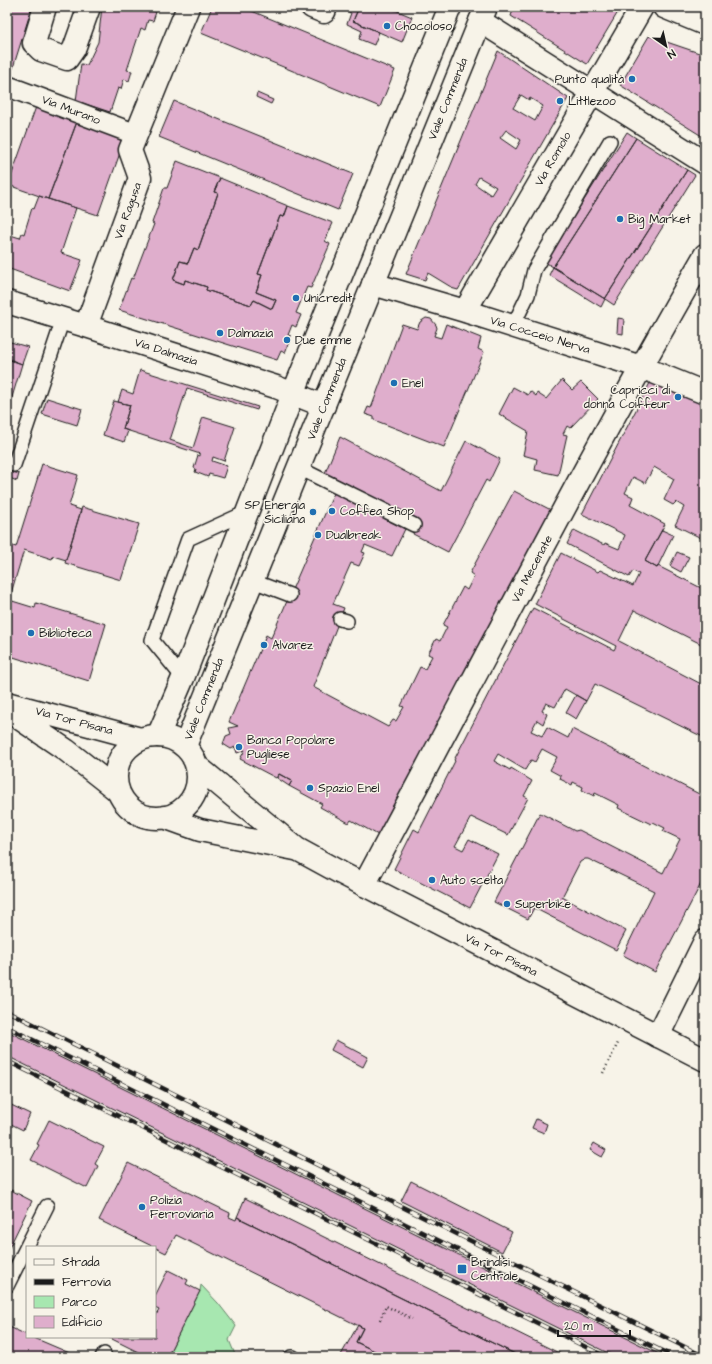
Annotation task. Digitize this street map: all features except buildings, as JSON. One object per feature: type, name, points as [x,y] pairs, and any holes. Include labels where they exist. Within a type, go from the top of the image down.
[{"type":"street","points":[[45,7],[34,43],[41,50],[67,59],[74,49],[89,7]]},
{"type":"street","name":"Via Ragusa","points":[[86,326],[140,178],[130,150],[135,134],[188,7]]},
{"type":"street","points":[[312,7],[324,12],[326,7]]},
{"type":"street","points":[[149,737],[183,678],[293,394],[451,7],[483,14],[592,92],[705,164]]},
{"type":"street","name":"Via Romolo","points":[[465,311],[642,7]]},
{"type":"street","points":[[664,7],[705,24]]},
{"type":"street","name":"Viale Commenda","points":[[185,746],[483,14]]},
{"type":"street","name":"Via Murano","points":[[7,86],[135,134]]},
{"type":"street","name":"Via Mecenate","points":[[364,885],[547,541],[705,255]]},
{"type":"street","name":"Via Cocceio Nerva","points":[[373,284],[465,311],[642,367],[705,393]]},
{"type":"street","name":"Via Dalmazia","points":[[7,302],[276,387],[324,406]]},
{"type":"street","name":"Via Tor Pisana","points":[[7,703],[149,737],[172,738],[185,746],[192,755],[197,766],[198,777],[196,788],[192,798],[184,807],[175,814],[164,817],[152,818],[141,815],[131,809],[123,801],[118,791],[116,770],[124,751],[149,737]]},
{"type":"street","name":"Via Tor Pisana","points":[[7,710],[66,750],[118,791]]},
{"type":"street","name":"Via Tor Pisana","points":[[197,766],[297,849],[705,1060]]},
{"type":"street","name":"Via Tor Pisana","points":[[164,817],[200,830],[297,849]]},
{"type":"street","points":[[658,1036],[705,941]]},
{"type":"lane","points":[[512,326],[528,295],[534,270],[610,141]]},
{"type":"lane","points":[[7,463],[14,465],[63,319]]},
{"type":"lane","points":[[299,468],[414,525]]},
{"type":"lane","points":[[183,678],[152,640],[188,539],[247,512]]},
{"type":"lane","points":[[253,581],[290,595]]},
{"type":"lane","points":[[27,1246],[47,1206]]},
{"type":"lane","points":[[7,1286],[26,1248]]},
{"type":"path","points":[[603,1073],[630,1021]]},
{"type":"path","points":[[380,1320],[386,1306],[412,1319]]},
{"type":"green space","points":[[201,1285],[218,1303],[236,1326],[229,1340],[236,1357],[167,1357],[200,1291]]},
{"type":"railway","points":[[7,1011],[705,1357]]},
{"type":"railway","points":[[7,1027],[674,1357]]},
{"type":"railway","points":[[7,1061],[606,1357]]},
{"type":"place","name":"Chocoloso","points":[[387,26]]},
{"type":"place","name":"Punto qualità","points":[[632,79]]},
{"type":"place","name":"Littlezoo","points":[[560,101]]},
{"type":"place","name":"Big Market","points":[[620,219]]},
{"type":"place","name":"Unicredit","points":[[296,298]]},
{"type":"place","name":"Dalmazia","points":[[220,333]]},
{"type":"place","name":"Due emme","points":[[287,340]]},
{"type":"place","name":"Enel","points":[[394,383]]},
{"type":"place","name":"Capricci di donna Coiffeur","points":[[678,397]]},
{"type":"place","name":"Coffea Shop","points":[[332,511]]},
{"type":"place","name":"SP Energia Siciliana","points":[[313,512]]},
{"type":"place","name":"Dualbreak","points":[[318,535]]},
{"type":"place","name":"Biblioteca","points":[[31,633]]},
{"type":"place","name":"Alvarez","points":[[264,645]]},
{"type":"place","name":"Banca Popolare Pugliese","points":[[239,747]]},
{"type":"place","name":"Spazio Enel","points":[[310,788]]},
{"type":"place","name":"Auto scelta","points":[[432,880]]},
{"type":"place","name":"Superbike","points":[[507,904]]},
{"type":"place","name":"Polizia Ferroviaria","points":[[142,1207]]},
{"type":"place","name":"Brindisi Centrale","points":[[462,1269]]}]
